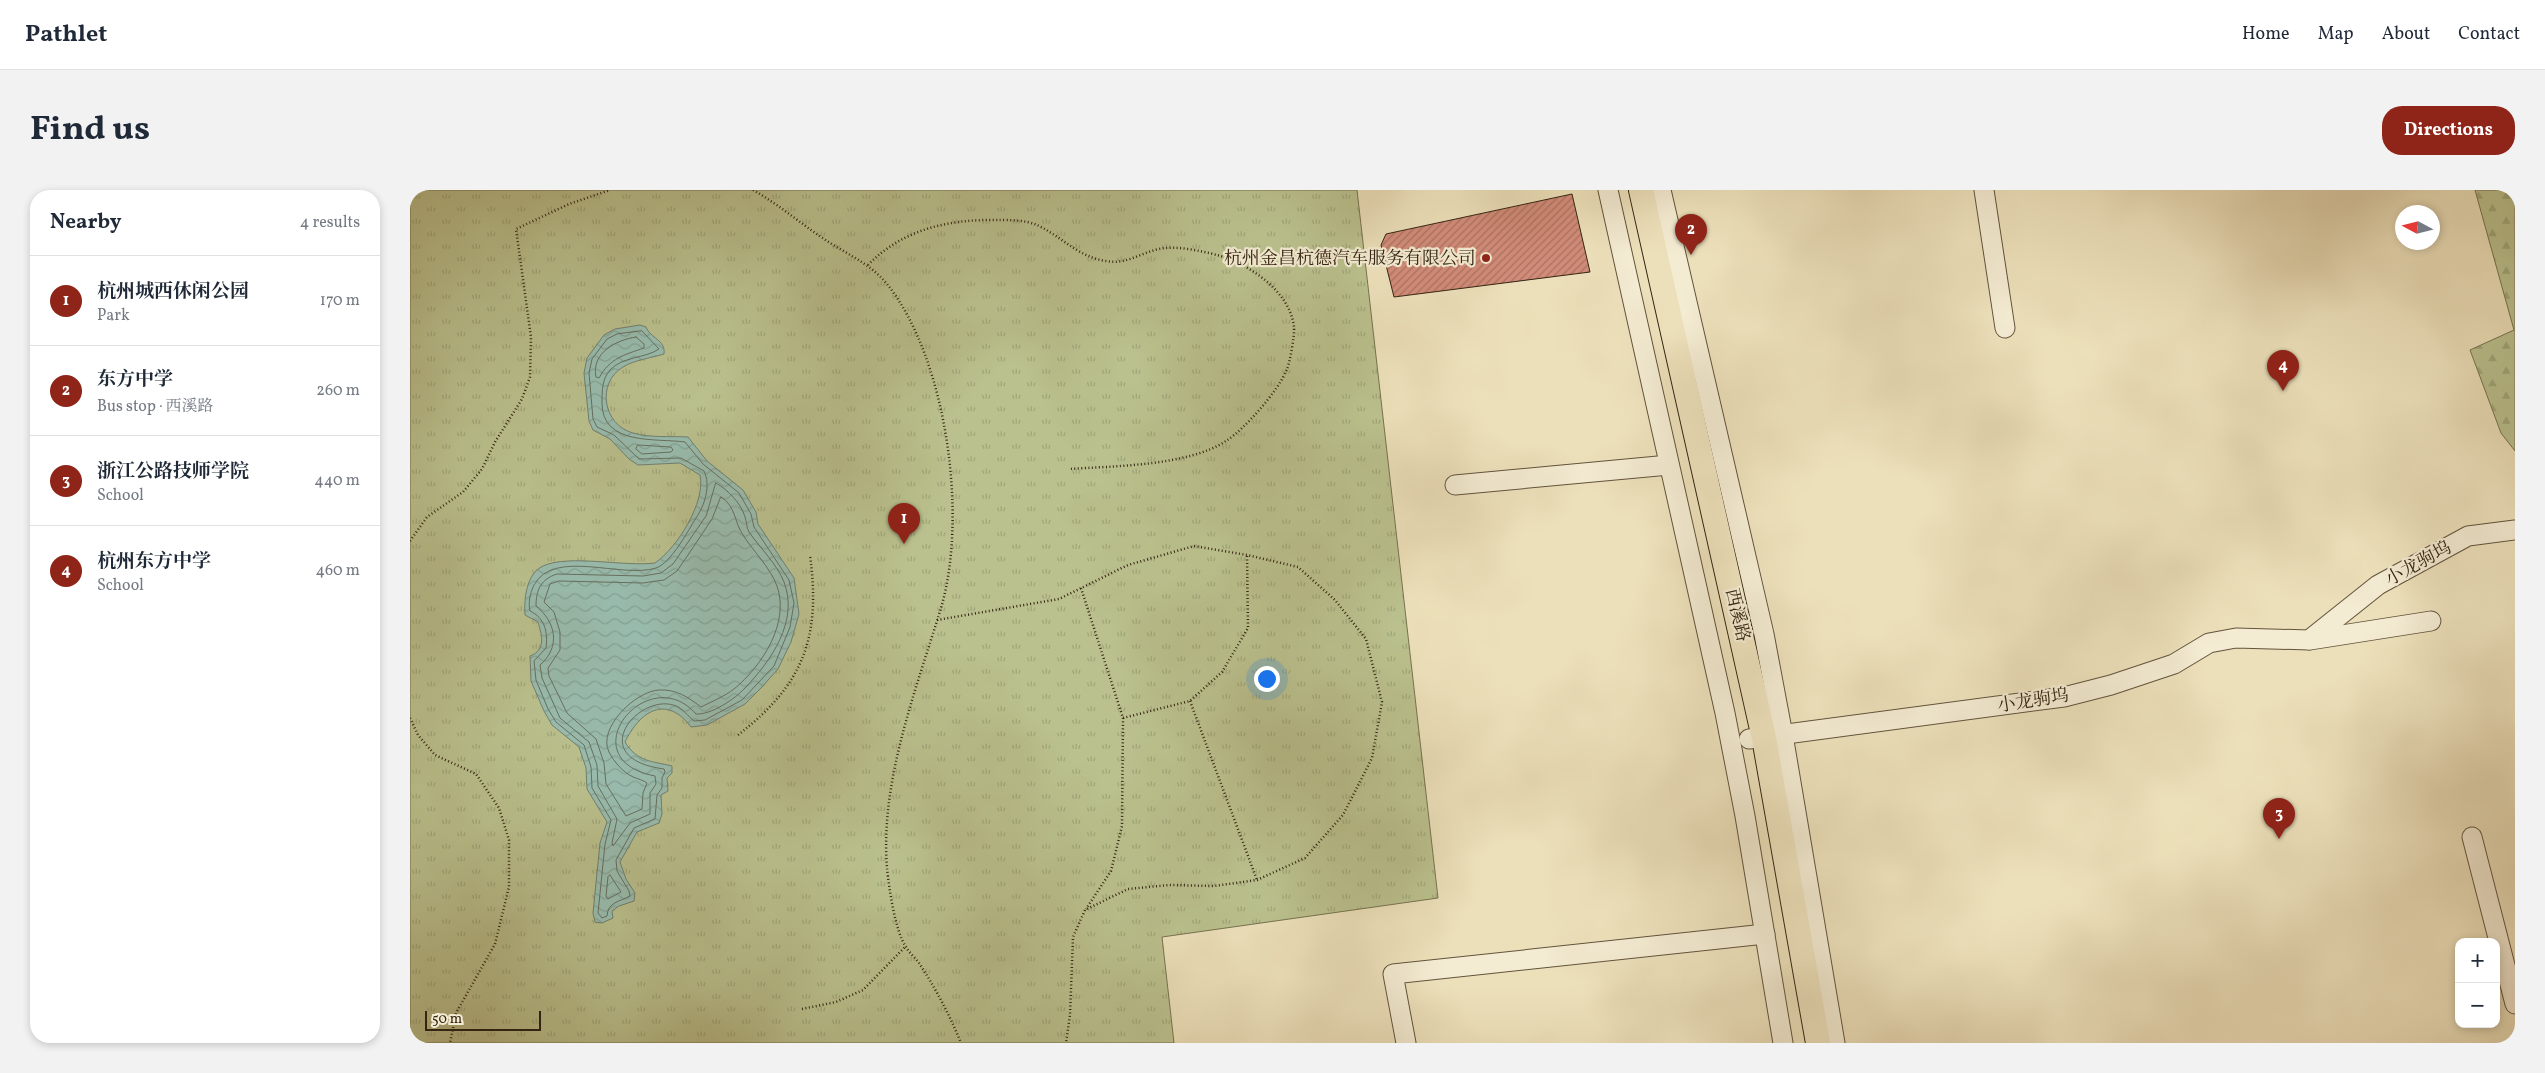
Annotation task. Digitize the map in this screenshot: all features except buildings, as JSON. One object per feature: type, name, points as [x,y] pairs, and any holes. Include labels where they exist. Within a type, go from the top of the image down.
[{"type":"main road","name":"西溪路","points":[[1626,190],[1727,631],[1765,738],[1802,1043]]},
{"type":"main road","name":"西溪路","points":[[1642,190],[1765,738],[1818,1043]]},
{"type":"street","name":"西溪路","points":[[1608,190],[1725,713],[1765,934],[1782,1043]]},
{"type":"street","name":"西溪路","points":[[1662,190],[1762,625],[1765,738],[1834,1043]]},
{"type":"street","points":[[1984,190],[2005,328]]},
{"type":"street","points":[[1454,485],[1669,465]]},
{"type":"street","name":"小龙驹坞","points":[[2309,640],[2378,585],[2468,536],[2515,530]]},
{"type":"street","name":"小龙驹坞","points":[[1765,738],[2064,697],[2174,664],[2209,643],[2236,638],[2309,640],[2431,621]]},
{"type":"street","points":[[2472,837],[2515,1004]]},
{"type":"street","points":[[1406,1043],[1393,974],[1765,934]]},
{"type":"path","points":[[410,541],[427,517],[463,492],[482,469],[525,391],[530,376],[531,337],[516,229],[569,204],[610,190]]},
{"type":"path","points":[[753,190],[829,242],[868,265],[887,284],[909,317],[929,367],[948,444],[952,486],[949,570],[937,620],[908,715],[888,814],[887,866],[894,909],[905,947],[924,972],[949,1014],[961,1043]]},
{"type":"path","points":[[868,265],[883,249],[928,228],[952,222],[1009,220],[1036,224],[1083,255],[1107,262],[1132,260],[1159,249],[1189,250],[1218,255],[1247,268],[1272,286],[1287,304],[1295,328],[1287,369],[1261,408],[1226,441],[1187,457],[1136,464],[1068,469]]},
{"type":"path","points":[[937,620],[1059,599],[1128,565],[1194,546],[1247,555],[1298,568],[1335,600],[1366,639],[1382,702],[1372,758],[1343,815],[1305,858],[1258,880],[1214,886],[1169,885],[1128,888],[1085,910]]},
{"type":"path","points":[[738,735],[777,698],[794,676],[804,657],[813,608],[810,555]]},
{"type":"path","points":[[1122,718],[1190,701],[1222,672],[1248,628],[1247,555]]},
{"type":"path","points":[[1066,1043],[1070,1015],[1073,937],[1085,910],[1111,871],[1122,826],[1122,718],[1081,588]]},
{"type":"path","points":[[1190,701],[1258,880]]},
{"type":"path","points":[[410,718],[418,735],[435,755],[476,774],[499,808],[509,840],[509,887],[495,944],[456,1014],[450,1043]]},
{"type":"path","points":[[802,1008],[836,1002],[863,990],[905,947]]},
{"type":"green space","points":[[410,190],[1357,190],[1438,898],[1162,937],[1174,1043],[410,1043]]},
{"type":"green space","points":[[2475,190],[2515,190],[2515,451],[2501,433],[2470,350],[2514,330]]},
{"type":"water","points":[[640,325],[646,327],[663,345],[664,354],[632,363],[614,374],[606,393],[610,413],[615,422],[623,429],[633,433],[653,436],[688,437],[707,461],[743,490],[756,512],[758,524],[794,578],[799,614],[791,642],[778,669],[745,704],[707,725],[691,727],[682,717],[672,711],[654,710],[638,722],[631,731],[625,742],[630,749],[645,760],[672,766],[672,773],[667,778],[668,791],[661,795],[662,814],[659,823],[637,832],[620,862],[626,879],[635,893],[634,901],[619,906],[612,911],[613,918],[602,923],[595,922],[593,913],[600,843],[607,822],[587,789],[586,768],[579,747],[552,725],[531,681],[530,656],[539,650],[542,642],[538,622],[525,615],[525,602],[527,588],[533,575],[543,566],[567,561],[655,563],[672,547],[694,511],[701,486],[700,475],[680,463],[638,465],[629,459],[610,439],[593,430],[589,421],[584,373],[587,358],[604,335],[615,329]]},
{"type":"place","name":"东方中学","points":[[1691,255]]},
{"type":"place","name":"杭州金昌杭德汽车服务有限公司","points":[[1486,258]]},
{"type":"place","name":"杭州东方中学","points":[[2283,391]]},
{"type":"place","name":"杭州城西休闲公园","points":[[904,544]]},
{"type":"place","name":"浙江公路技师学院","points":[[2279,839]]}]
